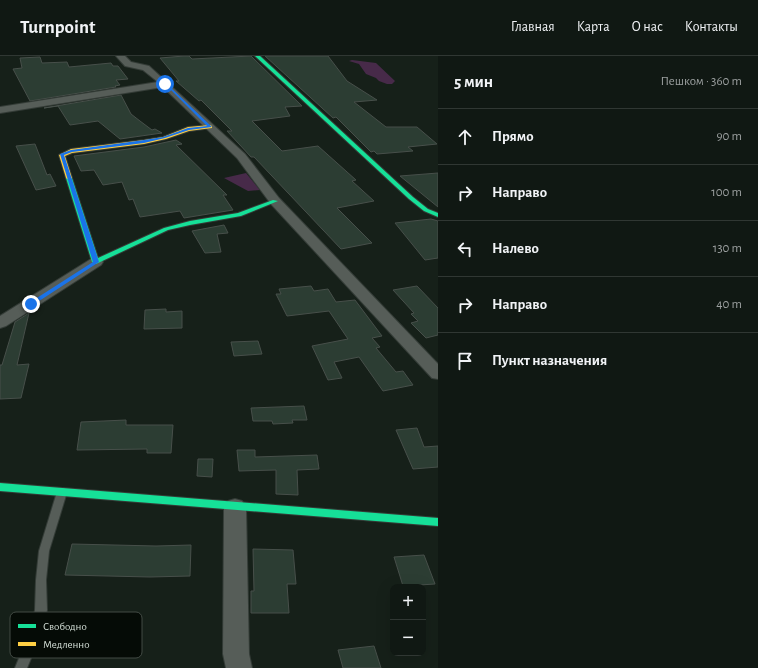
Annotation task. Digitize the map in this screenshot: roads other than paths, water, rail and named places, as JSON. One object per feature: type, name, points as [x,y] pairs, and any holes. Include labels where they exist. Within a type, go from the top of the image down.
[{"type":"street","points":[[120,56],[128,64],[146,68],[241,156],[275,201],[438,374]]},
{"type":"street","points":[[257,56],[411,198],[426,210],[438,214]]},
{"type":"street","points":[[0,110],[165,84]]},
{"type":"street","points":[[96,262],[62,155],[71,151],[144,142],[164,138],[188,129],[210,127]]},
{"type":"street","points":[[0,324],[117,250],[166,229],[190,223],[240,215],[275,201]]},
{"type":"street","points":[[0,487],[62,491],[235,507],[438,522]]},
{"type":"street","points":[[235,507],[236,654],[239,668]]},
{"type":"lane","points":[[41,612],[41,580],[44,551],[62,491]]},
{"type":"lane","points":[[21,668],[25,658]]}]
